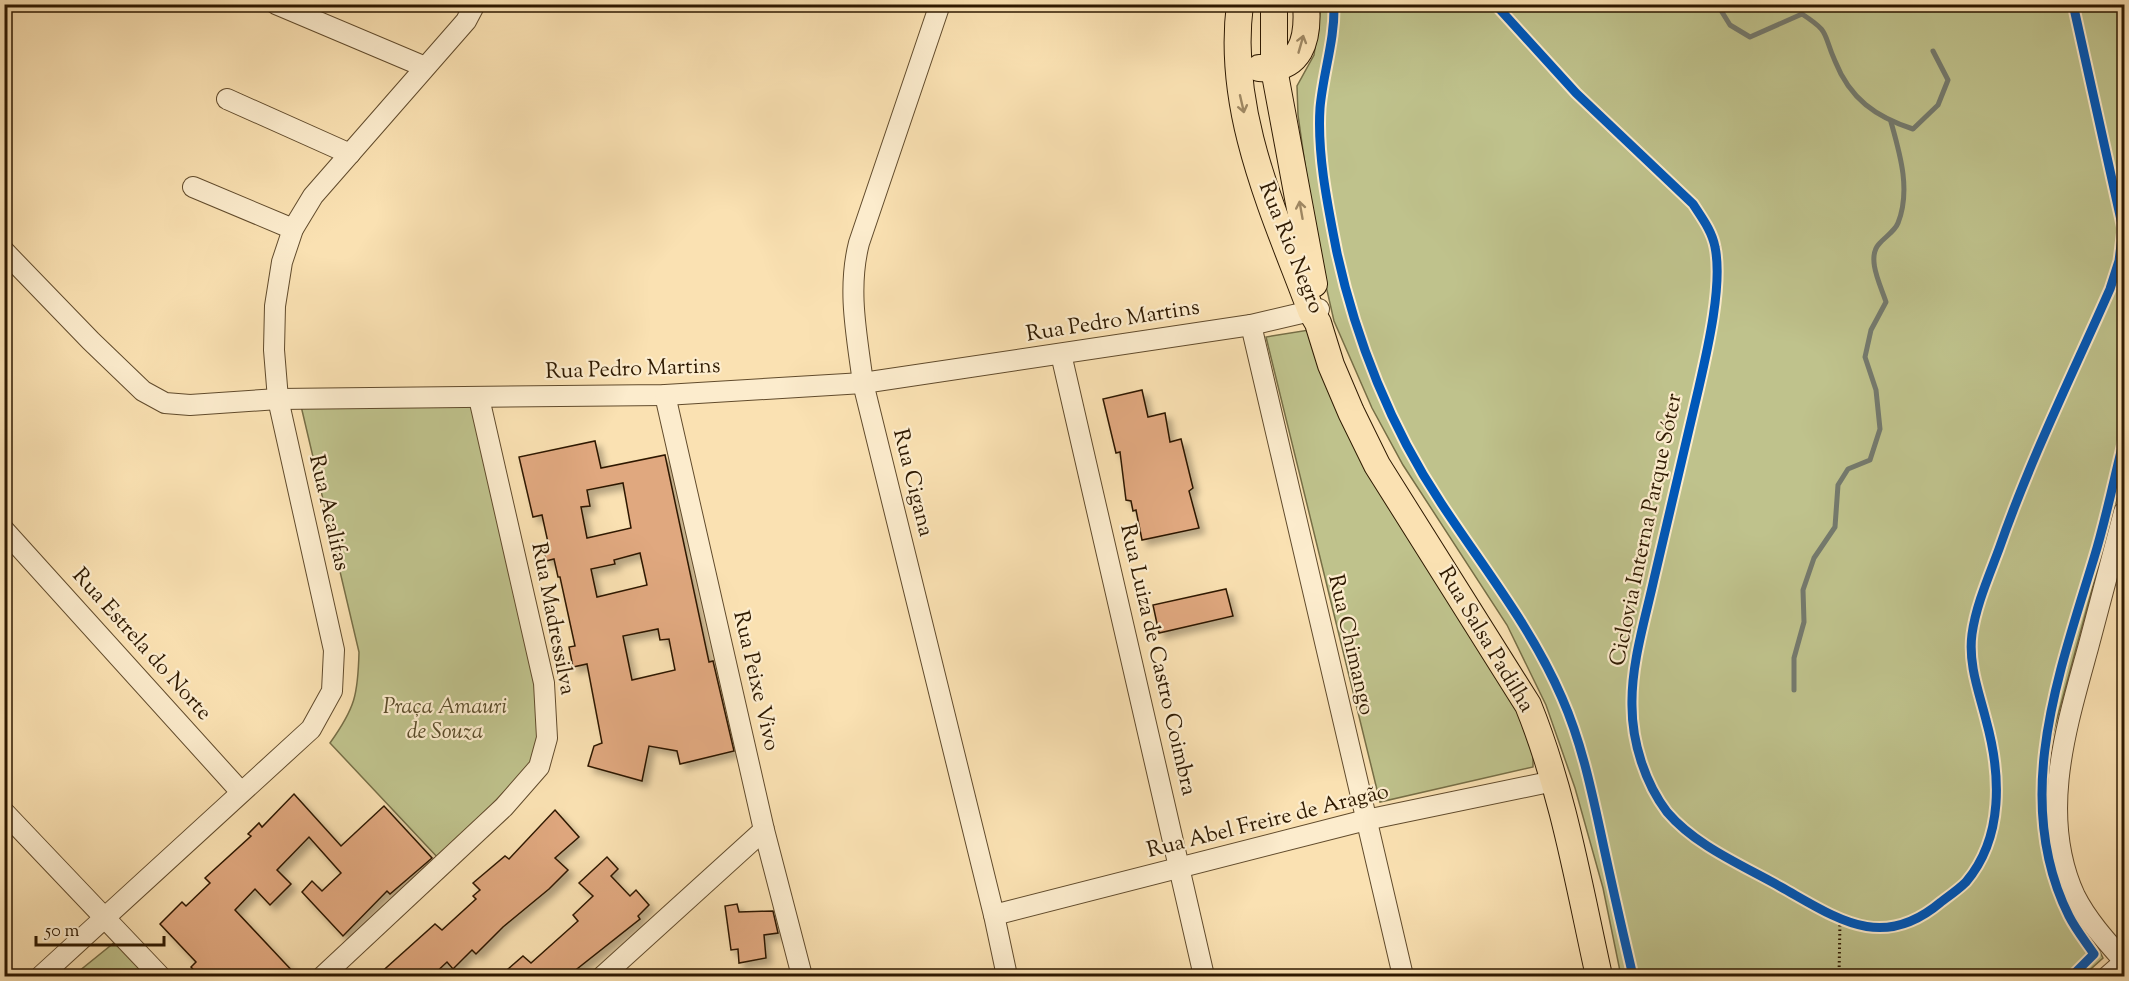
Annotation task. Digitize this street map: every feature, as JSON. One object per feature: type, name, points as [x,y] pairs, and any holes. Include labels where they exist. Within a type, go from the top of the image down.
[{"type":"main road","points":[[1241,4],[1247,53],[1258,68],[1274,69],[1293,60],[1301,51],[1307,18],[1306,4]]},
{"type":"main road","name":"Rua Rio Negro","points":[[1241,4],[1239,89],[1252,147],[1316,315]]},
{"type":"main road","name":"Rua Rio Negro","points":[[1275,4],[1274,69],[1316,315]]},
{"type":"main road","name":"Rua Salsa Padilha","points":[[1316,315],[1331,365],[1377,465],[1528,705],[1544,744],[1554,781],[1599,976]]},
{"type":"street","points":[[276,4],[425,67]]},
{"type":"street","name":"Rua Acalifas","points":[[41,976],[311,729],[332,692],[334,650],[278,399],[274,350],[275,306],[282,262],[293,229],[313,196],[466,21],[475,4]]},
{"type":"street","name":"Rua Cigana","points":[[940,4],[852,268],[852,301],[863,383],[1007,976]]},
{"type":"street","points":[[227,99],[350,154]]},
{"type":"street","points":[[192,188],[293,229]]},
{"type":"street","name":"Rua Pedro Martins","points":[[4,251],[99,350],[143,391],[165,403],[190,405],[278,399],[665,395],[863,383],[1316,315]]},
{"type":"street","name":"Rua Chimango","points":[[1251,325],[1403,976]]},
{"type":"street","name":"Rua Luiza de Castro Coimbra","points":[[1061,354],[1204,976]]},
{"type":"street","name":"Rua Peixe Vivo","points":[[665,395],[764,830],[802,976]]},
{"type":"street","name":"Rua Madressilva","points":[[323,976],[504,807],[538,767],[547,738],[544,683],[479,398]]},
{"type":"street","points":[[2108,976],[2124,961],[2101,935],[2076,897],[2062,857],[2056,814],[2060,758],[2124,512]]},
{"type":"street","name":"Rua Estrela do Norte","points":[[4,530],[241,792]]},
{"type":"street","name":"Rua Abel Freire de Aragão","points":[[994,915],[1366,820],[1554,781]]},
{"type":"street","points":[[4,812],[160,976]]},
{"type":"street","points":[[603,976],[764,830]]},
{"type":"path","points":[[1839,976],[1841,920]]},
{"type":"green space","points":[[1321,5],[2124,5],[2124,471],[2048,752],[2046,813],[2055,858],[2103,958],[2083,976],[1621,976],[1603,888],[1575,788],[1546,705],[1507,625],[1403,465],[1372,408],[1334,321],[1316,242],[1298,115],[1297,86],[1314,55]]},
{"type":"green space","points":[[1309,330],[1519,710],[1533,744],[1533,767],[1380,802],[1266,337]]},
{"type":"green space","name":"Praça Amauri de Souza","points":[[301,406],[475,406],[536,681],[540,736],[532,763],[439,859],[330,743],[345,720],[354,700],[358,679],[359,652]]},
{"type":"green space","points":[[115,942],[149,976],[73,976]]},
{"type":"building","points":[[1142,390],[1148,417],[1165,413],[1170,442],[1181,439],[1193,488],[1189,491],[1199,528],[1142,540],[1136,510],[1133,511],[1131,501],[1126,500],[1120,452],[1116,453],[1103,399]]},
{"type":"building","points":[[595,441],[601,468],[665,455],[709,662],[713,661],[734,751],[680,764],[677,751],[649,746],[642,781],[588,766],[594,746],[602,743],[587,664],[573,667],[569,647],[575,646],[560,577],[558,577],[554,559],[546,561],[544,549],[549,547],[542,515],[533,517],[519,457]],"holes":[[[623,483],[631,528],[587,538],[581,507],[590,506],[587,490]],[[640,553],[647,585],[597,597],[591,569],[615,564],[614,560]],[[658,629],[660,640],[669,639],[675,670],[632,680],[623,636]]]},
{"type":"building","points":[[1226,589],[1233,616],[1159,633],[1153,605]]},
{"type":"building","points":[[294,794],[341,846],[384,806],[432,858],[390,894],[387,891],[343,936],[302,892],[312,881],[322,891],[341,873],[309,837],[277,870],[291,884],[270,905],[255,889],[235,910],[297,976],[199,976],[191,967],[196,962],[160,924],[182,902],[186,906],[210,883],[205,878],[251,836],[248,834],[259,823],[262,827]]},
{"type":"building","points":[[555,810],[579,837],[555,858],[568,870],[549,889],[503,927],[476,954],[472,950],[453,969],[447,962],[432,976],[377,976],[435,924],[442,930],[476,899],[473,896],[480,890],[473,883],[505,856],[509,859]]},
{"type":"building","points":[[607,857],[618,869],[611,876],[630,896],[636,890],[649,905],[638,916],[640,919],[568,976],[500,976],[523,956],[531,963],[578,921],[573,915],[593,896],[579,883]]},
{"type":"building","points":[[737,904],[739,912],[773,911],[778,933],[764,935],[766,958],[739,963],[738,949],[731,950],[725,906]]},
{"type":"waterway","points":[[1717,4],[1730,25],[1750,37],[1802,14],[1822,30],[1841,74],[1857,96],[1887,119],[1913,129],[1938,105],[1948,80],[1933,51]]},
{"type":"waterway","points":[[1794,690],[1794,658],[1804,622],[1803,590],[1814,558],[1835,527],[1838,485],[1848,469],[1870,460],[1880,429],[1876,390],[1865,357],[1871,330],[1886,302],[1874,264],[1875,250],[1897,226],[1904,198],[1903,172],[1891,122]]},
{"type":"cycle path","points":[[1334,4],[1333,31],[1320,108],[1320,144],[1337,253],[1354,318],[1377,382],[1406,445],[1441,503],[1522,622],[1562,698],[1575,731],[1589,782],[1633,976]]},
{"type":"cycle path","name":"Ciclovia Interna Parque Sóter","points":[[1495,4],[1576,93],[1693,204],[1714,241],[1717,280],[1709,338],[1636,658],[1632,690],[1634,734],[1646,775],[1667,812],[1706,845],[1822,910],[1841,919],[1879,928],[1899,925],[1920,917],[1954,892],[1966,882],[1987,845],[1993,825],[1996,783],[1991,741],[1973,667],[1971,645],[1976,612],[2024,483],[2110,289],[2119,261],[2123,229],[2073,4]]},
{"type":"cycle path","points":[[2072,976],[2094,954],[2069,916],[2052,872],[2044,827],[2042,782],[2055,691],[2102,529],[2124,439]]}]
